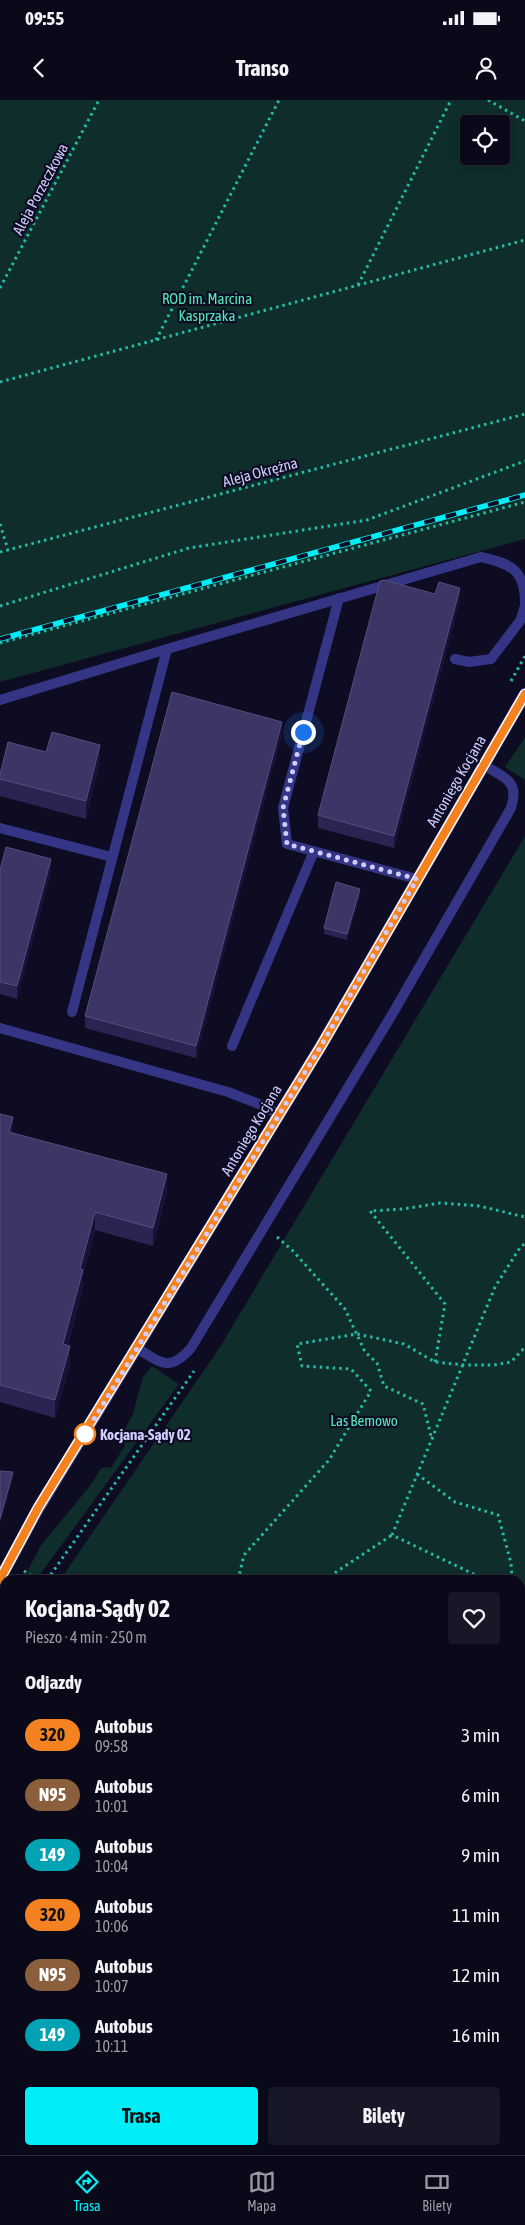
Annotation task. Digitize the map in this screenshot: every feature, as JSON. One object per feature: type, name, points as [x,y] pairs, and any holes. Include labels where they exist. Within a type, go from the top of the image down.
[{"type":"street","name":"Antoniego Kocjana","points":[[1,1575],[5,1559],[137,1348],[279,1115],[525,694]]},
{"type":"lane","points":[[0,700],[481,557],[502,562],[515,570],[525,586],[525,605],[520,621],[491,659],[469,662],[455,659]]},
{"type":"lane","points":[[339,598],[283,808],[287,844],[417,879]]},
{"type":"lane","points":[[72,1012],[167,649]]},
{"type":"lane","points":[[137,1348],[159,1362],[171,1364],[181,1359],[191,1348],[390,1018],[511,808],[515,796],[513,787],[508,779],[484,764]]},
{"type":"lane","points":[[0,828],[112,857]]},
{"type":"lane","points":[[232,1046],[314,851]]},
{"type":"lane","points":[[0,1028],[228,1092],[264,1106],[279,1115]]},
{"type":"path","name":"Aleja Porzeczkowa","points":[[0,288],[99,100]]},
{"type":"path","points":[[156,340],[279,100]]},
{"type":"path","points":[[358,286],[451,100]]},
{"type":"path","points":[[488,100],[525,120]]},
{"type":"path","points":[[0,382],[525,240]]},
{"type":"path","name":"Aleja Okrężna","points":[[0,552],[525,414]]},
{"type":"path","points":[[0,606],[189,548],[367,520],[525,462]]},
{"type":"path","points":[[0,643],[525,502]]},
{"type":"path","points":[[0,524],[8,550]]},
{"type":"path","points":[[435,1362],[446,1304],[370,1211],[403,1210],[440,1203],[478,1206],[525,1217]]},
{"type":"path","points":[[274,1235],[292,1250],[345,1310],[365,1352],[377,1363],[384,1386],[423,1404],[432,1440]]},
{"type":"path","points":[[332,1575],[392,1535],[495,1287],[520,1246],[525,1244]]},
{"type":"path","points":[[239,1575],[244,1555],[329,1460],[371,1391],[351,1368],[302,1366],[297,1344],[357,1334],[404,1344],[435,1362],[464,1365],[494,1365],[511,1362],[525,1347]]},
{"type":"path","points":[[417,1474],[455,1502],[498,1515],[511,1563],[512,1575]]},
{"type":"path","points":[[392,1535],[476,1575]]},
{"type":"green space","name":"ROD im. Marcina Kasprzaka","points":[[0,100],[525,100],[525,539],[0,682]]},
{"type":"green space","points":[[525,737],[525,780],[505,767]]},
{"type":"green space","name":"Las Bemowo","points":[[525,836],[525,1575],[63,1575],[220,1347]]},
{"type":"green space","points":[[152,1366],[179,1384],[40,1575],[26,1575],[41,1545],[90,1486],[101,1468],[112,1467],[125,1445],[122,1434],[133,1414],[143,1377]]},
{"type":"building","points":[[384,580],[435,594],[439,582],[460,588],[394,836],[318,815],[380,581]]},
{"type":"building","points":[[172,692],[282,722],[196,1046],[85,1016]]},
{"type":"building","points":[[52,732],[100,745],[86,801],[0,779],[8,742],[46,752]]},
{"type":"building","points":[[6,847],[51,859],[17,986],[0,982],[0,870]]},
{"type":"building","points":[[336,882],[360,889],[347,934],[324,928]]},
{"type":"building","points":[[0,1114],[13,1117],[9,1132],[167,1174],[153,1228],[95,1212],[80,1269],[83,1270],[63,1344],[70,1346],[55,1400],[0,1385]]},
{"type":"building","points":[[0,1471],[13,1472],[0,1519]]},
{"type":"railway","points":[[0,639],[525,495]]},
{"type":"bus line","name":"320","points":[[2,1575],[38,1508],[321,1046],[525,694]]},
{"type":"place","name":"Kocjana-Sądy 02","points":[[85,1434]]},
{"type":"route","points":[[85,1434],[321,1046],[417,879],[287,844],[283,808],[303,732]]}]
